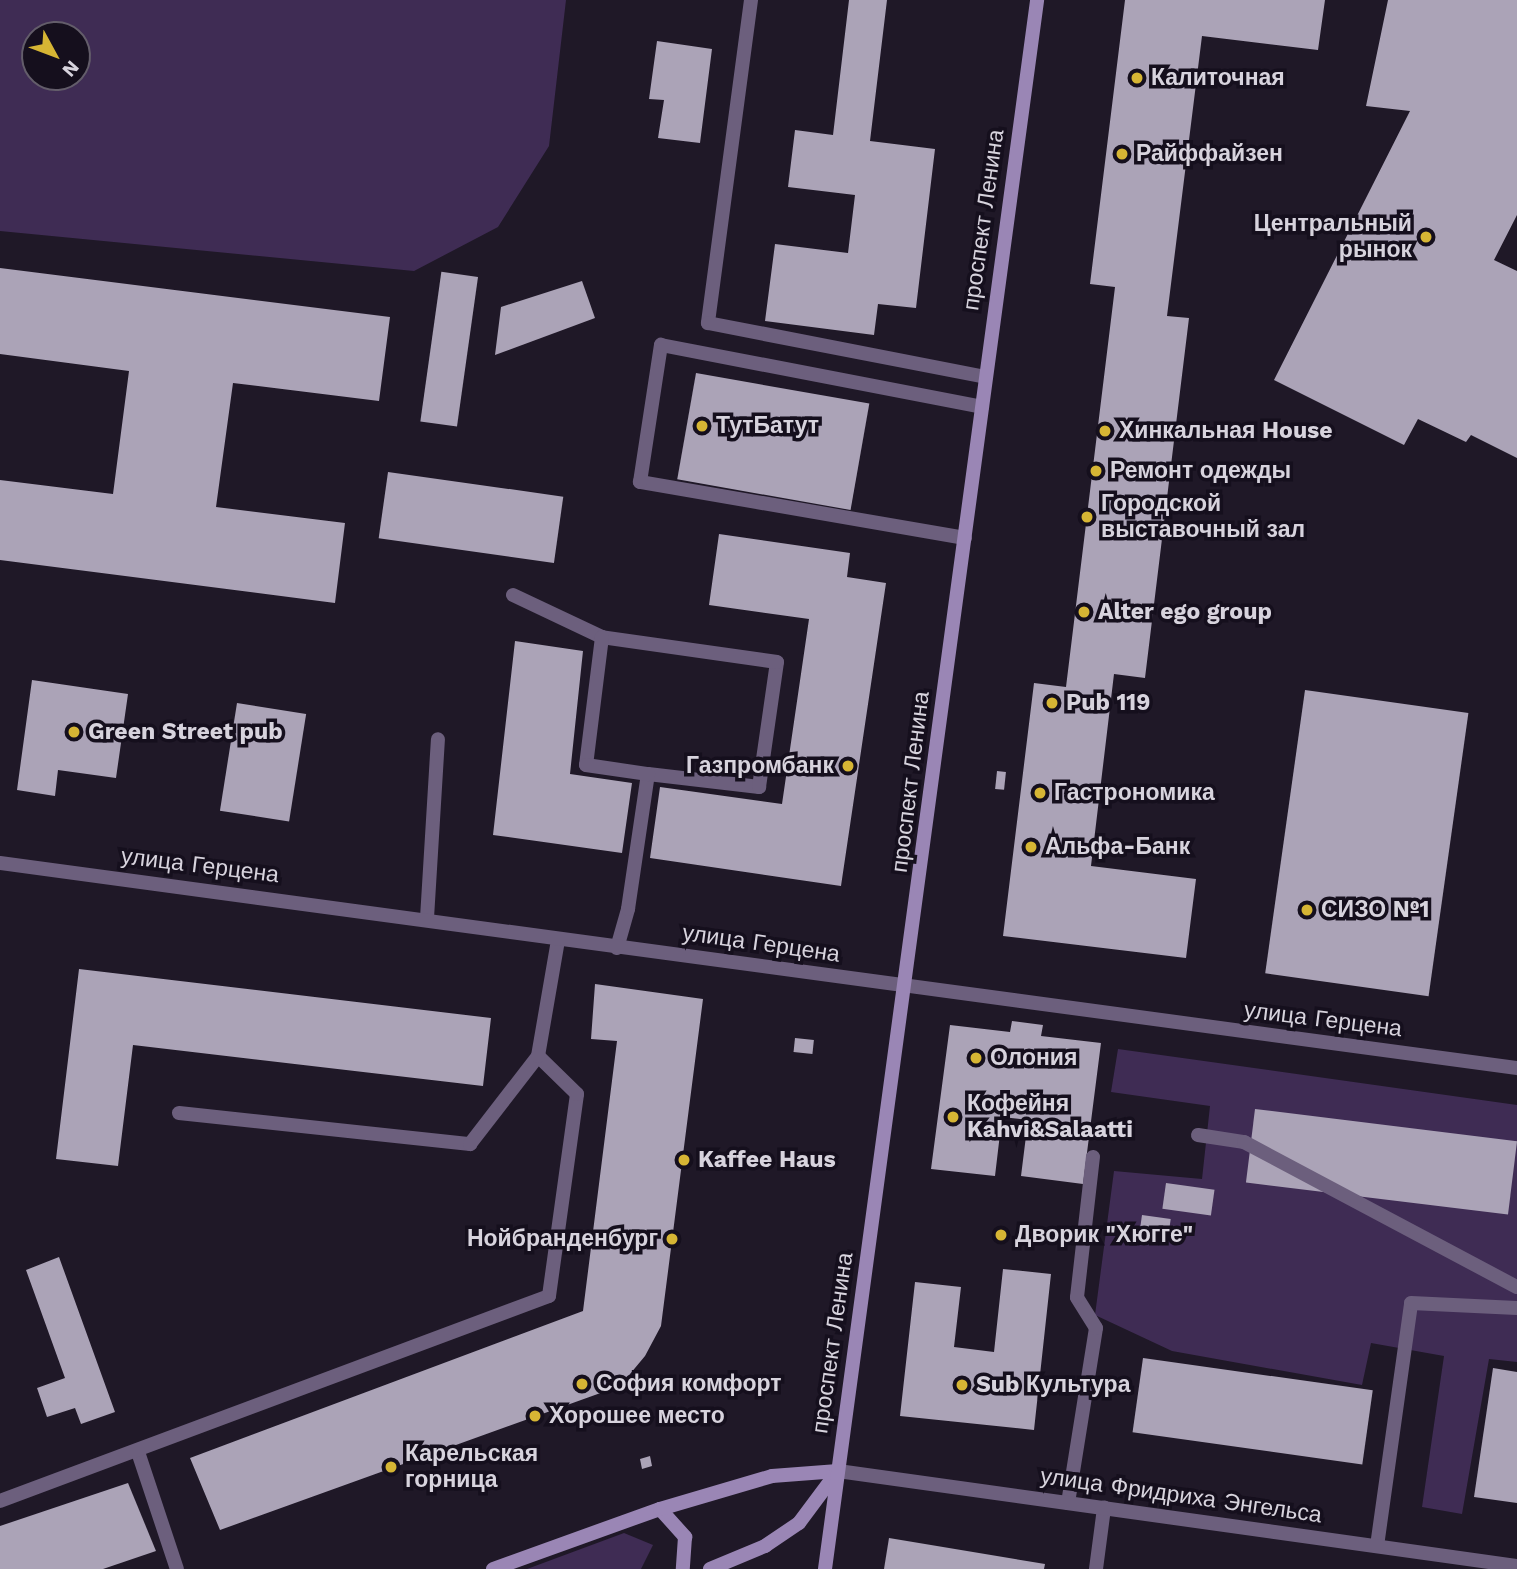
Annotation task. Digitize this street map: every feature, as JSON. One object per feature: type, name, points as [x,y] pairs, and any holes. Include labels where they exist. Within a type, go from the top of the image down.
[{"type":"main road","name":"проспект Ленина","points":[[825,1569],[1037,0]]},
{"type":"main road","name":"улица Фридриха Энгельса","points":[[493,1569],[660,1509],[772,1476],[838,1471]]},
{"type":"main road","points":[[710,1569],[765,1546],[799,1523],[838,1471]]},
{"type":"main road","points":[[660,1509],[685,1537],[683,1569]]},
{"type":"street","points":[[751,0],[708,323],[986,377]]},
{"type":"street","points":[[965,538],[640,482],[661,345],[982,407]]},
{"type":"street","points":[[513,595],[602,637],[777,662],[759,787],[586,765],[602,637]]},
{"type":"street","points":[[427,918],[438,739]]},
{"type":"street","points":[[617,948],[628,909],[648,774]]},
{"type":"street","name":"улица Герцена","points":[[0,863],[427,918],[558,940],[1517,1068]]},
{"type":"street","points":[[179,1113],[470,1144],[538,1056],[558,940]]},
{"type":"street","points":[[0,1501],[138,1452],[549,1296],[577,1094],[538,1056]]},
{"type":"street","points":[[1198,1135],[1244,1142],[1517,1287]]},
{"type":"street","points":[[1068,1503],[1096,1328],[1077,1297],[1093,1157]]},
{"type":"street","points":[[1377,1546],[1411,1303],[1517,1308]]},
{"type":"street","points":[[138,1452],[177,1569]]},
{"type":"street","name":"улица Фридриха Энгельса","points":[[838,1471],[1517,1566]]},
{"type":"street","points":[[1096,1569],[1104,1508]]},
{"type":"shaded area","points":[[0,0],[566,0],[549,146],[498,227],[414,271],[0,231]]},
{"type":"shaded area","points":[[1118,1049],[1517,1105],[1517,1362],[1489,1359],[1462,1514],[1422,1507],[1444,1356],[1371,1343],[1362,1385],[1172,1351],[1095,1315],[1114,1171],[1202,1179],[1210,1106],[1111,1092]]},
{"type":"shaded area","points":[[624,1533],[653,1545],[641,1569],[527,1569]]},
{"type":"building","points":[[849,0],[887,0],[870,141],[935,149],[916,308],[878,304],[874,335],[765,321],[775,244],[848,253],[855,195],[788,187],[795,130],[833,135]]},
{"type":"building","points":[[1125,0],[1325,0],[1318,50],[1202,36],[1167,316],[1189,318],[1145,678],[1114,674],[1091,866],[1196,879],[1186,958],[1003,936],[1034,683],[1066,687],[1115,287],[1090,284]]},
{"type":"building","name":"Центральный рынок","points":[[1388,0],[1517,0],[1517,215],[1494,260],[1517,271],[1517,458],[1471,435],[1466,442],[1418,419],[1404,445],[1274,380],[1410,111],[1366,106]]},
{"type":"building","points":[[657,41],[712,49],[700,143],[658,138],[664,100],[649,99]]},
{"type":"building","points":[[0,268],[390,317],[379,401],[233,383],[216,507],[345,523],[335,603],[0,560],[0,480],[113,494],[129,371],[0,354]]},
{"type":"building","points":[[441,272],[478,277],[457,427],[420,421]]},
{"type":"building","points":[[582,281],[595,318],[495,355],[501,307]]},
{"type":"building","points":[[696,373],[869,404],[851,510],[677,479]]},
{"type":"building","points":[[388,472],[563,497],[554,563],[379,538]]},
{"type":"building","points":[[719,534],[850,553],[847,577],[886,583],[841,886],[650,858],[660,787],[782,804],[809,619],[709,605]]},
{"type":"building","points":[[515,641],[583,651],[570,774],[632,783],[622,853],[493,835]]},
{"type":"building","name":"Green Street pub","points":[[32,680],[128,694],[116,778],[58,770],[55,796],[17,790]]},
{"type":"building","points":[[1305,690],[1468,713],[1429,996],[1265,973]]},
{"type":"building","points":[[237,703],[306,714],[289,822],[220,811]]},
{"type":"building","points":[[997,771],[1006,772],[1004,790],[995,789]]},
{"type":"building","points":[[79,969],[491,1018],[483,1086],[133,1045],[118,1166],[56,1159]]},
{"type":"building","points":[[595,984],[703,999],[661,1326],[645,1356],[620,1386],[220,1530],[190,1458],[583,1311],[617,1041],[591,1039]]},
{"type":"building","points":[[1012,1021],[1043,1025],[1041,1036],[1101,1043],[1083,1184],[1021,1176],[1028,1120],[1002,1117],[995,1176],[931,1169],[950,1025],[1010,1032]]},
{"type":"building","points":[[795,1038],[814,1040],[812,1054],[794,1052]]},
{"type":"building","points":[[1255,1109],[1517,1141],[1508,1215],[1246,1182]]},
{"type":"building","points":[[1166,1183],[1215,1190],[1211,1216],[1162,1209]]},
{"type":"building","points":[[1142,1215],[1171,1219],[1167,1244],[1139,1240]]},
{"type":"building","points":[[59,1257],[115,1412],[81,1424],[75,1408],[47,1417],[37,1388],[65,1378],[26,1270]]},
{"type":"building","points":[[1003,1269],[1051,1274],[1034,1430],[900,1416],[915,1282],[961,1287],[954,1347],[994,1352]]},
{"type":"building","points":[[1143,1358],[1373,1390],[1362,1465],[1133,1432]]},
{"type":"building","points":[[1493,1368],[1517,1372],[1517,1503],[1474,1497]]},
{"type":"building","points":[[650,1456],[652,1466],[642,1469],[640,1459]]},
{"type":"building","points":[[128,1483],[156,1551],[103,1569],[0,1569],[0,1526]]},
{"type":"building","points":[[889,1538],[1045,1564],[1044,1569],[884,1569]]},
{"type":"place","name":"Калиточная","points":[[1137,78]]},
{"type":"place","name":"Райффайзен","points":[[1122,154]]},
{"type":"place","name":"Центральный рынок","points":[[1426,237]]},
{"type":"place","name":"ТутБатут","points":[[702,426]]},
{"type":"place","name":"Хинкальная House","points":[[1105,431]]},
{"type":"place","name":"Ремонт одежды","points":[[1096,471]]},
{"type":"place","name":"Городской выставочный зал","points":[[1087,517]]},
{"type":"place","name":"Alter ego group","points":[[1084,612]]},
{"type":"place","name":"Pub 119","points":[[1052,703]]},
{"type":"place","name":"Green Street pub","points":[[74,732]]},
{"type":"place","name":"Газпромбанк","points":[[848,766]]},
{"type":"place","name":"Гастрономика","points":[[1040,793]]},
{"type":"place","name":"Альфа-Банк","points":[[1031,847]]},
{"type":"place","name":"СИЗО №1","points":[[1307,910]]},
{"type":"place","name":"Олония","points":[[976,1058]]},
{"type":"place","name":"Кофейня Kahvi&Salaatti","points":[[953,1117]]},
{"type":"place","name":"Kaffee Haus","points":[[684,1160]]},
{"type":"place","name":"Дворик \"Хюгге\"","points":[[1001,1235]]},
{"type":"place","name":"Нойбранденбург","points":[[672,1239]]},
{"type":"place","name":"София комфорт","points":[[582,1384]]},
{"type":"place","name":"Sub Культура","points":[[962,1385]]},
{"type":"place","name":"Хорошее место","points":[[535,1416]]},
{"type":"place","name":"Карельская горница","points":[[391,1467]]}]
